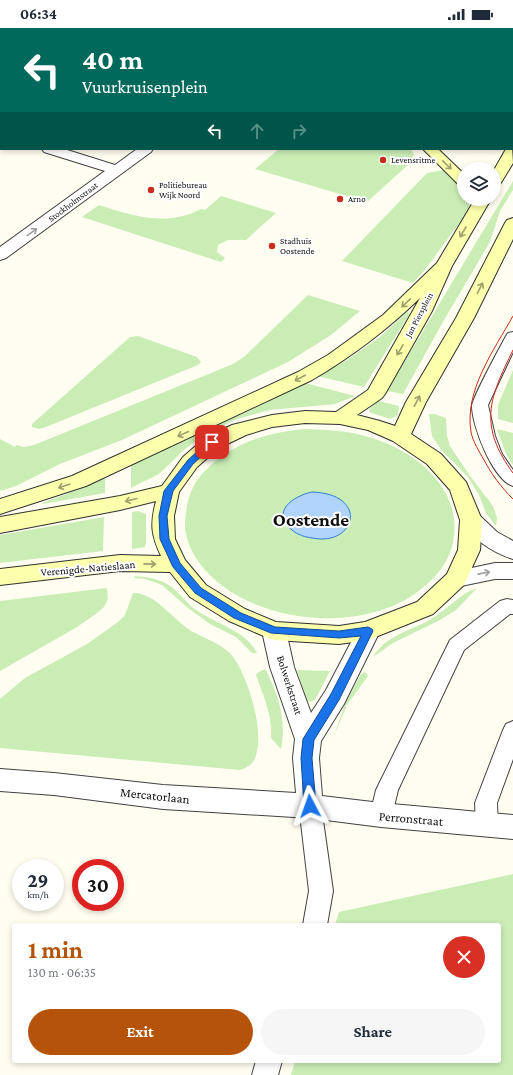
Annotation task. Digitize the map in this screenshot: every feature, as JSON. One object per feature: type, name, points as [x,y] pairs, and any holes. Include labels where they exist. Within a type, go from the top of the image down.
[{"type":"street","points":[[52,150],[116,170]]},
{"type":"street","name":"Stockholmstraat","points":[[0,255],[145,150]]},
{"type":"street","points":[[431,150],[457,175]]},
{"type":"street","points":[[501,168],[508,153]]},
{"type":"street","name":"Jan Piersplein","points":[[340,418],[375,394],[424,311],[444,266],[479,206]]},
{"type":"street","points":[[400,436],[416,402],[465,318],[513,223]]},
{"type":"street","points":[[0,507],[79,481],[305,376],[335,359],[389,319],[444,266]]},
{"type":"street","points":[[305,417],[340,418],[373,425],[400,436],[434,459],[459,487],[471,520],[469,550],[456,578],[425,608],[368,631],[339,635],[274,631],[238,616],[198,591],[176,564],[164,539],[163,516],[169,491],[190,462],[212,442],[239,430],[272,421],[305,417]]},
{"type":"street","points":[[0,525],[120,503],[169,491]]},
{"type":"street","points":[[471,520],[490,537],[513,551]]},
{"type":"street","name":"Verenigde-Natieslaan","points":[[0,576],[120,563],[176,564]]},
{"type":"street","points":[[456,578],[495,571],[513,571]]},
{"type":"street","name":"Bolwerkstraat","points":[[274,631],[282,667],[308,739],[306,758],[310,806]]},
{"type":"street","name":"Bolwerkstraat","points":[[308,739],[335,697],[368,631]]},
{"type":"street","name":"Mercatorlaan","points":[[0,780],[54,784],[163,797],[310,806]]},
{"type":"street","name":"Perronstraat","points":[[310,806],[381,815],[513,827]]},
{"type":"lane","points":[[513,336],[480,405],[487,436],[494,454],[505,472],[513,480]]},
{"type":"lane","points":[[381,815],[387,790],[457,645],[507,606],[513,607]]},
{"type":"lane","points":[[487,824],[486,803],[513,730]]},
{"type":"lane","points":[[310,806],[321,892],[315,923]]},
{"type":"lane","points":[[265,1075],[268,1063]]},
{"type":"green space","points":[[278,150],[412,150],[414,155],[408,165],[367,202],[255,169]]},
{"type":"green space","points":[[443,170],[457,184],[457,206],[469,206],[469,210],[424,271],[413,283],[342,261],[427,173]]},
{"type":"green space","points":[[513,181],[513,190],[500,211],[490,242],[403,394],[387,391],[498,206],[501,206],[501,201]]},
{"type":"green space","points":[[221,196],[276,213],[246,240],[228,240],[218,245],[217,252],[225,258],[221,262],[82,217],[99,205],[137,216],[163,219],[176,218],[201,209],[205,210]]},
{"type":"green space","points":[[308,295],[360,311],[331,335],[288,362],[122,440],[60,464],[16,486],[0,491],[0,439],[15,447],[16,445],[24,447],[34,445],[233,364],[245,356]]},
{"type":"green space","points":[[407,312],[410,313],[364,387],[317,376],[344,362],[380,337]]},
{"type":"green space","points":[[138,336],[197,357],[201,362],[198,365],[46,427],[39,429],[32,427],[32,424],[130,337]]},
{"type":"green space","points":[[513,370],[513,423],[498,419],[498,405]]},
{"type":"green space","points":[[305,383],[355,396],[335,404],[270,410],[237,419],[205,434],[185,449],[159,474],[131,488],[131,465]]},
{"type":"green space","points":[[379,401],[399,406],[398,415],[391,419],[371,413],[369,411],[370,408]]},
{"type":"green space","points":[[429,414],[446,418],[447,436],[450,446],[470,476],[493,506],[497,518],[496,526],[486,513],[479,495],[468,477],[442,451],[432,436]]},
{"type":"green space","points":[[307,429],[348,432],[388,444],[404,452],[418,462],[442,487],[450,502],[454,518],[454,536],[451,550],[441,569],[431,580],[402,601],[375,612],[345,617],[313,618],[282,613],[253,603],[227,589],[205,570],[192,550],[185,529],[187,504],[191,491],[198,479],[209,467],[233,449],[247,442],[276,433]]},
{"type":"green space","points":[[497,429],[513,433],[513,465],[506,454]]},
{"type":"green space","points":[[105,478],[105,493],[42,503],[80,489]]},
{"type":"green space","points":[[138,511],[146,514],[146,542],[145,547],[132,549],[132,512]]},
{"type":"green space","points":[[104,517],[103,551],[0,563],[0,535]]},
{"type":"green space","points":[[135,576],[154,579],[169,585],[200,613],[245,638],[257,653],[252,653],[236,637],[210,624],[188,608],[162,585],[145,579],[134,578]]},
{"type":"green space","points":[[107,588],[108,599],[104,607],[97,613],[77,627],[0,671],[0,601]]},
{"type":"green space","points":[[477,588],[456,610],[440,620],[393,643],[373,657],[381,646],[390,639],[431,619],[464,594]]},
{"type":"green space","points":[[133,593],[149,597],[157,602],[186,627],[226,649],[234,658],[245,679],[257,722],[257,750],[251,764],[240,770],[0,748],[0,699],[25,678],[87,644],[118,622],[125,615]]},
{"type":"green space","points":[[265,669],[274,687],[282,718],[283,739],[281,749],[271,738],[269,714],[256,675]]},
{"type":"green space","points":[[297,670],[330,671],[315,700],[309,702],[306,699]]},
{"type":"green space","points":[[365,672],[368,676],[347,705],[334,736],[345,704],[361,674]]},
{"type":"green space","points":[[513,874],[513,1075],[291,1075],[294,1063],[501,1063],[501,923],[336,923],[339,912]]},
{"type":"water","points":[[312,492],[330,495],[343,501],[349,510],[350,519],[347,528],[339,535],[327,539],[307,537],[294,532],[286,523],[283,517],[287,506],[298,497]]},
{"type":"tram line","points":[[513,316],[482,371],[472,401],[470,417],[471,432],[476,446],[494,476],[513,499]]},
{"type":"tram line","points":[[513,350],[498,383],[493,398],[491,412],[491,426],[495,440],[502,456],[513,473]]},
{"type":"place","name":"Levensritme","points":[[383,160]]},
{"type":"place","name":"Politiebureau Wijk Noord","points":[[151,190]]},
{"type":"place","name":"Arno","points":[[340,199]]},
{"type":"place","name":"Stadhuis Oostende","points":[[272,246]]},
{"type":"district","name":"Oostende","points":[[311,519]]},
{"type":"route","points":[[212,442],[190,462],[169,491],[163,516],[164,539],[176,564],[198,591],[238,616],[274,631],[339,635],[368,631],[335,697],[308,739],[306,758],[310,806]]}]
